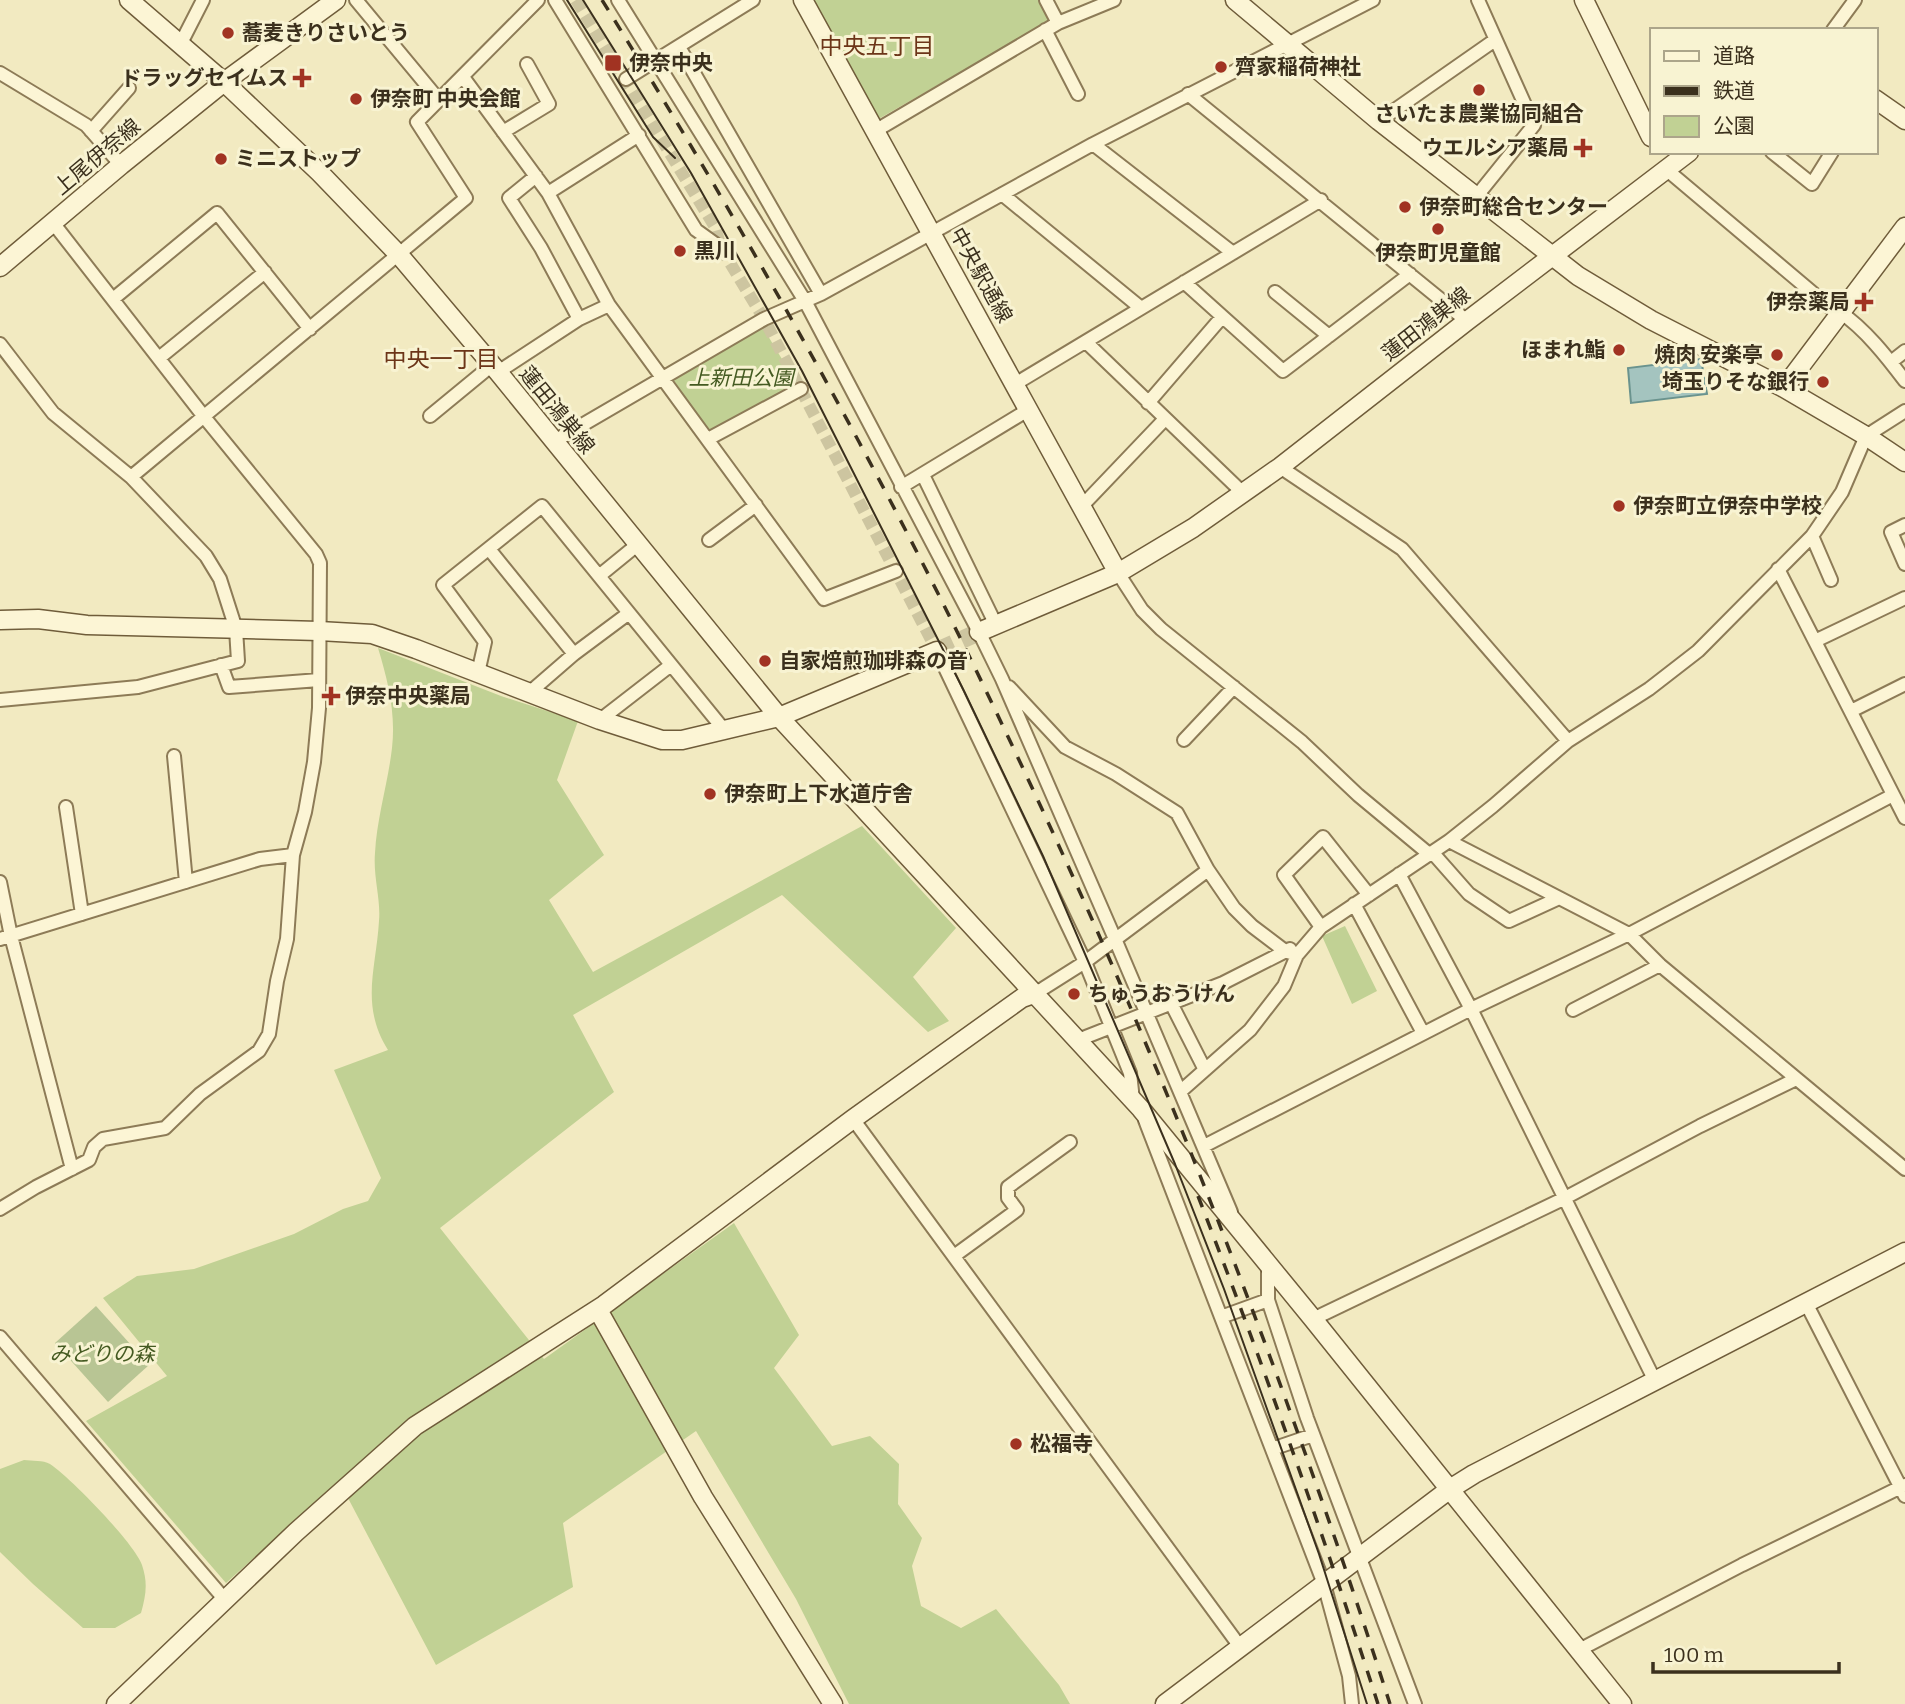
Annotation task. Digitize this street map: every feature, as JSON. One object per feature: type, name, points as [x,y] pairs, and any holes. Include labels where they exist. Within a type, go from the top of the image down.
[{"type":"street","name":"蓮田鴻巣線","points":[[129,0],[224,82],[320,173],[400,256],[495,368],[779,717],[1137,1105],[1313,1319],[1622,1704]]},
{"type":"street","points":[[180,45],[203,0]]},
{"type":"street","name":"上尾伊奈線","points":[[2,261],[54,223],[224,82],[336,0]]},
{"type":"street","points":[[356,0],[439,100]]},
{"type":"street","points":[[131,477],[400,256],[466,198],[417,122],[538,0]]},
{"type":"street","points":[[555,0],[696,230],[721,248]]},
{"type":"street","points":[[618,0],[805,301],[901,487],[988,629]]},
{"type":"street","points":[[626,79],[753,0]]},
{"type":"street","name":"中央駅通線","points":[[803,0],[1118,573]]},
{"type":"street","points":[[1046,0],[1058,23]]},
{"type":"street","points":[[875,131],[1045,30],[1114,0]]},
{"type":"street","points":[[1236,0],[1379,121],[1553,258],[1613,298],[1784,388],[1905,462]]},
{"type":"street","points":[[553,442],[764,319],[821,294],[1093,144],[1373,0]]},
{"type":"street","points":[[1476,197],[1534,125],[1478,0]]},
{"type":"street","points":[[1584,0],[1650,135]]},
{"type":"street","points":[[1834,28],[1855,0]]},
{"type":"street","points":[[1045,30],[1078,94]]},
{"type":"street","points":[[1379,121],[1495,40]]},
{"type":"street","points":[[679,47],[821,294]]},
{"type":"street","points":[[503,132],[549,104],[527,64]]},
{"type":"street","points":[[0,73],[86,125],[121,165]]},
{"type":"street","points":[[463,77],[548,193],[609,305],[824,599],[896,571]]},
{"type":"street","points":[[91,131],[129,88]]},
{"type":"street","points":[[1188,94],[1467,321]]},
{"type":"street","points":[[1877,100],[1905,120]]},
{"type":"street","points":[[548,193],[639,135]]},
{"type":"street","points":[[1093,144],[1233,253]]},
{"type":"street","points":[[1660,154],[1667,170],[1839,314],[1849,318],[1891,362],[1905,381]]},
{"type":"street","name":"蓮田鴻巣線","points":[[988,629],[1118,573],[1193,528],[1280,467],[1687,154]]},
{"type":"street","points":[[1774,154],[1812,184],[1831,154]]},
{"type":"street","points":[[536,176],[509,198],[541,248],[579,319]]},
{"type":"street","points":[[1002,194],[1141,308]]},
{"type":"street","points":[[1015,384],[1321,200]]},
{"type":"street","points":[[113,299],[218,213],[310,329]]},
{"type":"street","points":[[0,1209],[36,1186],[89,1160],[94,1147],[103,1139],[165,1128],[200,1094],[259,1051],[269,1034],[287,939],[292,855],[305,811],[314,762],[319,680],[320,563],[316,554],[205,418],[54,223]]},
{"type":"street","points":[[1784,388],[1905,227]]},
{"type":"street","points":[[159,358],[265,272]]},
{"type":"street","points":[[1184,282],[1283,371],[1410,274]]},
{"type":"street","points":[[1275,292],[1329,336]]},
{"type":"street","points":[[430,416],[495,368],[579,319],[609,305]]},
{"type":"street","points":[[1148,403],[1222,317]]},
{"type":"street","points":[[1086,342],[1243,493]]},
{"type":"street","points":[[0,344],[53,413],[131,477],[205,555],[220,579],[236,629],[238,661],[138,687],[0,700]]},
{"type":"street","points":[[1891,362],[1905,351]]},
{"type":"street","points":[[708,439],[801,389]]},
{"type":"street","points":[[901,487],[1028,410]]},
{"type":"street","points":[[1078,1040],[1291,953],[1321,927],[1449,841],[1568,741],[1648,689],[1699,651],[1812,536],[1842,492],[1866,436],[1905,411]]},
{"type":"street","points":[[1082,506],[1165,419]]},
{"type":"street","points":[[1280,467],[1402,549],[1568,741]]},
{"type":"street","points":[[923,475],[988,629],[1002,679],[1239,1230]]},
{"type":"street","points":[[709,540],[756,505]]},
{"type":"street","points":[[478,673],[485,642],[443,585],[542,506],[725,731]]},
{"type":"street","points":[[1905,525],[1891,532],[1905,564]]},
{"type":"street","points":[[1812,536],[1831,580]]},
{"type":"street","points":[[599,576],[637,545]]},
{"type":"street","points":[[489,549],[574,654]]},
{"type":"street","points":[[1778,569],[1898,796],[1905,818]]},
{"type":"street","points":[[1118,573],[1142,610],[1431,853],[1469,894],[1509,921],[1557,899]]},
{"type":"street","points":[[1815,641],[1905,598]]},
{"type":"street","points":[[529,693],[574,654],[629,613]]},
{"type":"street","points":[[0,620],[38,619],[87,625],[372,634],[600,720],[662,740],[682,740],[779,717],[937,651],[1085,962],[1130,1073],[1137,1105],[1324,1584],[1349,1676],[1352,1704]]},
{"type":"street","points":[[221,665],[229,687],[319,680]]},
{"type":"street","points":[[600,720],[671,665]]},
{"type":"street","points":[[1002,679],[1065,747],[1134,785],[1177,813],[1208,870],[1234,908],[1252,926],[1291,953]]},
{"type":"street","points":[[1851,711],[1905,684]]},
{"type":"street","points":[[1184,740],[1234,687]]},
{"type":"street","points":[[174,756],[186,882]]},
{"type":"street","points":[[1204,1146],[1423,1033],[1629,934],[1898,796]]},
{"type":"street","points":[[66,807],[82,914]]},
{"type":"street","points":[[1321,927],[1283,875],[1323,837],[1368,895]]},
{"type":"street","points":[[1449,841],[1629,934],[1660,965],[1905,1169]]},
{"type":"street","points":[[5,938],[260,859],[292,855]]},
{"type":"street","points":[[116,1704],[296,1532],[415,1426],[597,1310],[853,1119],[1021,998],[1036,993],[1085,962],[1208,870]]},
{"type":"street","points":[[1399,874],[1471,1009],[1654,1379]]},
{"type":"street","points":[[0,883],[5,938],[72,1169]]},
{"type":"street","points":[[1354,904],[1423,1033]]},
{"type":"street","points":[[1181,1091],[1250,1030],[1284,986],[1291,953]]},
{"type":"street","points":[[1573,1010],[1660,965]]},
{"type":"street","points":[[1171,1003],[1205,1070]]},
{"type":"street","points":[[1313,1319],[1563,1199],[1700,1126],[1796,1079]]},
{"type":"street","points":[[853,1119],[1241,1648]]},
{"type":"street","points":[[954,1256],[1017,1210],[1008,1198],[1008,1187],[1070,1142]]},
{"type":"street","points":[[1165,1704],[1450,1489],[1493,1463],[1654,1379],[1905,1252]]},
{"type":"street","points":[[1268,1266],[1268,1300],[1314,1436],[1415,1704]]},
{"type":"street","points":[[1221,1317],[1268,1300]]},
{"type":"street","points":[[1579,1650],[1742,1565],[1904,1490],[1805,1303]]},
{"type":"street","points":[[597,1310],[703,1496],[833,1704]]},
{"type":"street","points":[[0,1337],[226,1601]]},
{"type":"street","points":[[1272,1449],[1314,1436]]},
{"type":"green space","points":[[812,0],[1041,0],[1051,20],[875,121]]},
{"type":"green space","name":"上新田公園","points":[[762,326],[797,384],[710,434],[673,379]]},
{"type":"green space","points":[[378,648],[501,696],[578,721],[557,780],[604,855],[549,900],[593,972],[862,826],[956,928],[913,977],[949,1021],[928,1032],[782,895],[573,1015],[614,1092],[440,1228],[544,1359],[734,1223],[799,1335],[774,1368],[832,1446],[870,1436],[899,1464],[898,1504],[922,1538],[912,1566],[921,1606],[961,1628],[996,1609],[1059,1685],[1070,1704],[849,1704],[796,1599],[696,1431],[563,1523],[573,1587],[436,1665],[339,1481],[226,1583],[86,1421],[167,1376],[103,1298],[137,1276],[194,1269],[294,1234],[343,1209],[368,1201],[381,1178],[334,1070],[388,1050],[379,1034],[372,1002],[379,913],[375,853],[393,735],[390,697]]},
{"type":"green space","points":[[1345,926],[1377,991],[1352,1004],[1322,936]]},
{"type":"green space","name":"みどりの森","points":[[96,1306],[149,1365],[108,1402],[55,1343]]},
{"type":"green space","points":[[24,1460],[41,1461],[59,1471],[101,1512],[137,1555],[146,1583],[141,1613],[115,1628],[83,1628],[0,1552],[0,1469]]},
{"type":"water","points":[[1701,359],[1707,394],[1631,403],[1628,368]]},
{"type":"tunnel","points":[[576,0],[715,227],[721,248],[764,319],[937,651]]},
{"type":"tunnel","points":[[937,651],[979,632]]},
{"type":"tram line","points":[[567,0],[653,137],[675,158]]},
{"type":"tram line","points":[[583,0],[691,173],[802,371],[964,691],[1043,856],[1175,1164],[1224,1289],[1319,1554],[1367,1704]]},
{"type":"railway","points":[[602,0],[709,176],[811,354],[955,627],[1056,840],[1110,961],[1212,1205],[1305,1453],[1390,1704]]},
{"type":"railway","points":[[1198,1196],[1292,1449],[1378,1704]]},
{"type":"place","name":"蕎麦きりさいとう","points":[[228,33]]},
{"type":"place","name":"伊奈中央","points":[[613,63]]},
{"type":"place","name":"齊家稲荷神社","points":[[1221,67]]},
{"type":"place","name":"ドラッグセイムス","points":[[302,78]]},
{"type":"place","name":"さいたま農業協同組合","points":[[1479,90]]},
{"type":"place","name":"伊奈町 中央会館","points":[[356,99]]},
{"type":"place","name":"ウエルシア薬局","points":[[1583,148]]},
{"type":"place","name":"ミニストップ","points":[[221,159]]},
{"type":"place","name":"伊奈町総合センター","points":[[1405,207]]},
{"type":"place","name":"伊奈町児童館","points":[[1438,229]]},
{"type":"place","name":"黒川","points":[[680,251]]},
{"type":"place","name":"伊奈薬局","points":[[1864,302]]},
{"type":"place","name":"ほまれ鮨","points":[[1619,350]]},
{"type":"place","name":"焼肉 安楽亭","points":[[1777,355]]},
{"type":"place","name":"埼玉りそな銀行","points":[[1823,382]]},
{"type":"place","name":"伊奈町立伊奈中学校","points":[[1619,506]]},
{"type":"place","name":"自家焙煎珈琲森の音","points":[[765,661]]},
{"type":"place","name":"伊奈中央薬局","points":[[331,696]]},
{"type":"place","name":"伊奈町上下水道庁舎","points":[[710,794]]},
{"type":"place","name":"ちゅうおうけん","points":[[1074,994]]},
{"type":"place","name":"松福寺","points":[[1016,1444]]},
{"type":"district","name":"中央五丁目","points":[[877,46]]},
{"type":"district","name":"中央一丁目","points":[[441,359]]}]
